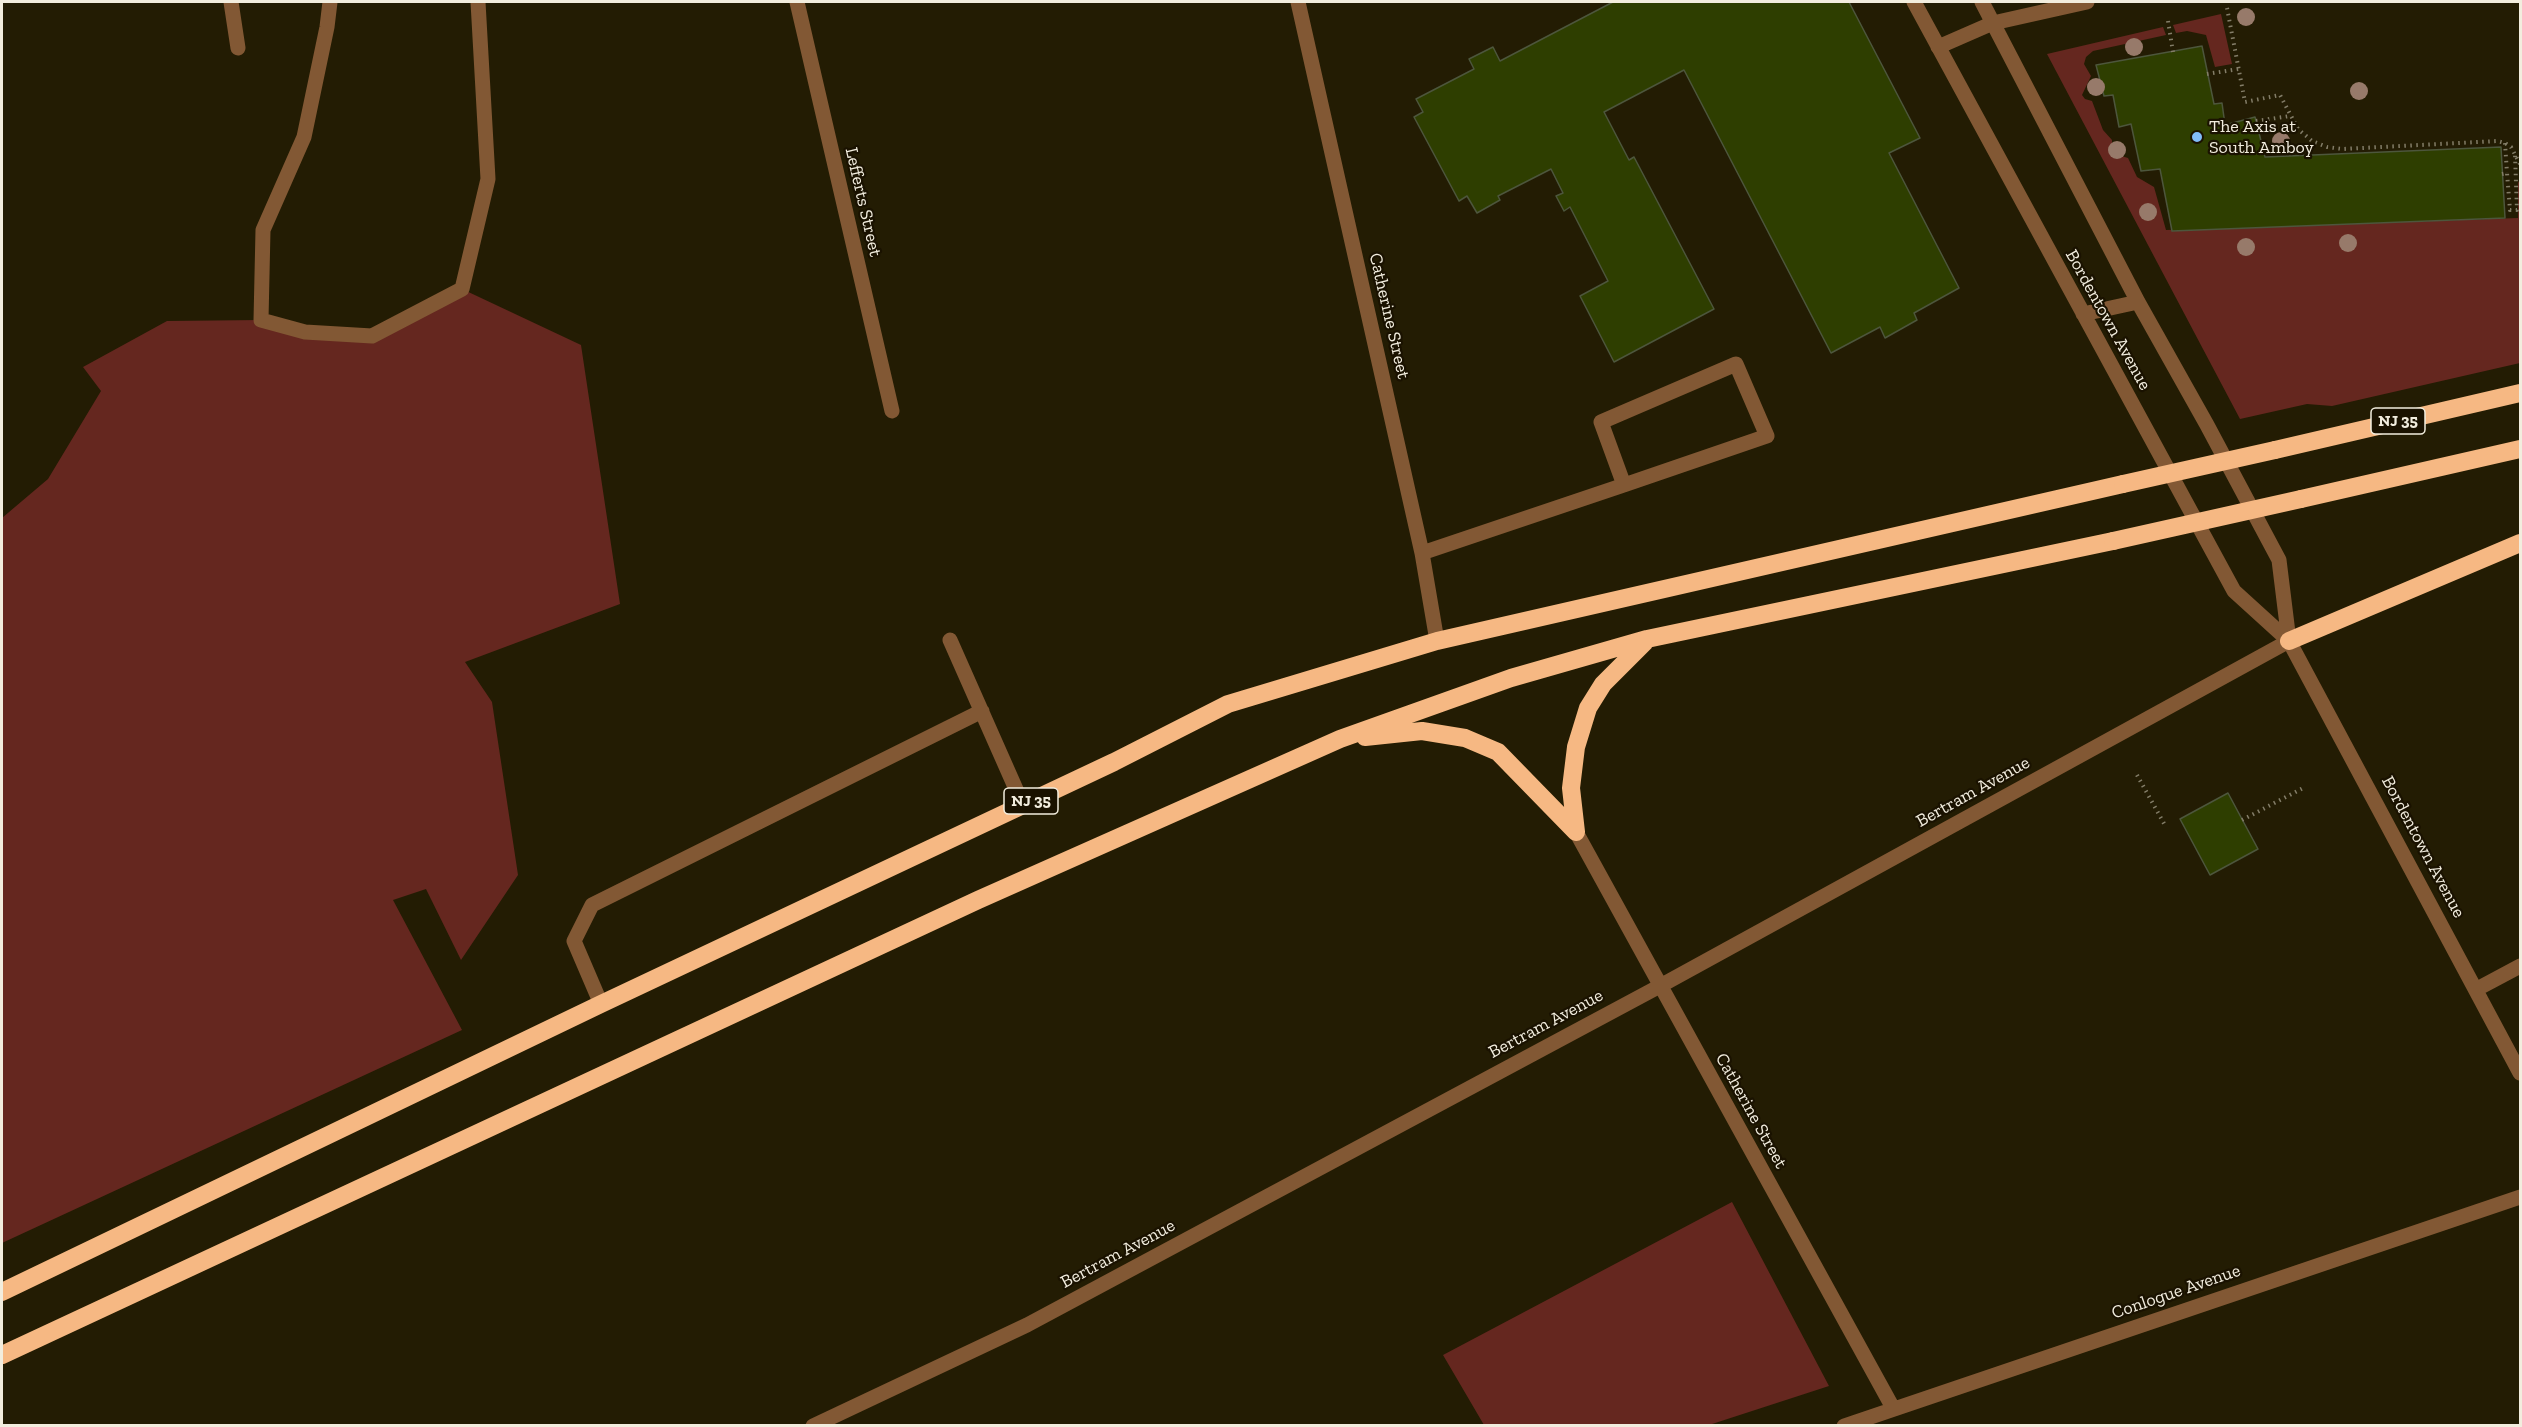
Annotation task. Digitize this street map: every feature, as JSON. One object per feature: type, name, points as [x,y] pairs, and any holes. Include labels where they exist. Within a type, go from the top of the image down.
[{"type":"highway","name":"NJ 35","points":[[2,1292],[601,1004],[1023,805],[1228,704],[1437,641],[2520,393]]},
{"type":"highway","points":[[2,1355],[978,900],[1340,739],[1511,678],[1647,639],[2113,542],[2520,449]]},
{"type":"highway","points":[[2289,640],[2520,543]]},
{"type":"highway","points":[[1576,832],[1571,788],[1576,747],[1588,708],[1603,684],[1647,639]]},
{"type":"highway","points":[[1340,739],[1422,731],[1465,738],[1498,752],[1576,832]]},
{"type":"street","points":[[231,2],[238,48]]},
{"type":"street","points":[[330,2],[327,27],[304,136],[262,230],[261,320],[305,332],[372,336],[462,289],[488,179],[478,2]]},
{"type":"street","name":"Lefferts Street","points":[[797,2],[892,411]]},
{"type":"street","name":"Catherine Street","points":[[1299,2],[1422,553],[1437,641]]},
{"type":"street","name":"Bordentown Avenue","points":[[1914,2],[2234,591],[2289,640],[2520,1073]]},
{"type":"street","name":"Bordentown Avenue","points":[[1982,2],[2138,302],[2279,560],[2289,640]]},
{"type":"street","points":[[1938,47],[1993,23],[2087,2]]},
{"type":"street","points":[[2083,314],[2138,302]]},
{"type":"street","points":[[1422,553],[1624,485],[1767,436],[1736,364],[1601,422],[1624,485]]},
{"type":"street","points":[[950,640],[1023,805]]},
{"type":"street","name":"Bertram Avenue","points":[[813,1425],[1027,1325],[1660,986],[2289,640]]},
{"type":"street","points":[[601,1004],[574,941],[592,905],[982,711]]},
{"type":"street","name":"Catherine Street","points":[[1576,832],[1893,1408]]},
{"type":"street","points":[[2477,989],[2520,966]]},
{"type":"street","name":"Conlogue Avenue","points":[[1844,1425],[2520,1197]]},
{"type":"path","points":[[2227,8],[2245,102],[2280,95],[2298,129],[2312,141],[2327,147],[2343,149],[2505,143],[2520,164]]},
{"type":"path","points":[[2168,21],[2173,52]]},
{"type":"path","points":[[2207,74],[2239,69]]},
{"type":"path","points":[[2256,121],[2290,116]]},
{"type":"path","points":[[2505,143],[2505,173],[2510,210],[2517,210],[2515,154]]},
{"type":"path","points":[[2137,775],[2166,827]]},
{"type":"path","points":[[2242,820],[2305,787]]},
{"type":"shaded area","points":[[2221,14],[2232,64],[2215,67],[2206,35],[2187,31],[2176,33],[2173,25]]},
{"type":"shaded area","points":[[2163,27],[2166,35],[2093,51],[2086,57],[2084,64],[2091,76],[2082,95],[2085,99],[2092,101],[2103,130],[2112,140],[2112,150],[2115,154],[2128,158],[2137,177],[2154,187],[2166,230],[2518,218],[2518,181],[2520,185],[2520,363],[2332,406],[2307,404],[2240,419],[2047,54]]},
{"type":"shaded area","points":[[462,289],[581,345],[620,604],[465,662],[492,702],[518,875],[461,960],[426,889],[393,900],[462,1030],[2,1243],[2,518],[48,479],[101,391],[83,367],[167,321],[261,320],[372,336]]},
{"type":"shaded area","points":[[1732,1202],[1829,1386],[1709,1425],[1484,1425],[1443,1355]]},
{"type":"building","points":[[1613,2],[1849,2],[1920,138],[1889,153],[1959,288],[1914,313],[1917,320],[1885,338],[1880,327],[1831,353],[1684,70],[1604,112],[1629,160],[1634,157],[1714,309],[1614,362],[1580,296],[1608,281],[1570,207],[1564,211],[1556,196],[1563,193],[1551,169],[1498,196],[1500,200],[1477,213],[1467,196],[1459,201],[1414,117],[1423,112],[1416,99],[1474,69],[1469,59],[1493,47],[1500,61]]},
{"type":"building","name":"The Axis at South Amboy","points":[[2202,46],[2214,104],[2222,103],[2225,125],[2255,117],[2265,157],[2501,147],[2505,218],[2172,231],[2160,169],[2141,171],[2131,124],[2119,127],[2113,95],[2104,96],[2096,65]]},
{"type":"building","points":[[2228,793],[2258,849],[2210,875],[2180,819]]},
{"type":"place","name":"The Axis at South Amboy","points":[[2197,137]]}]
